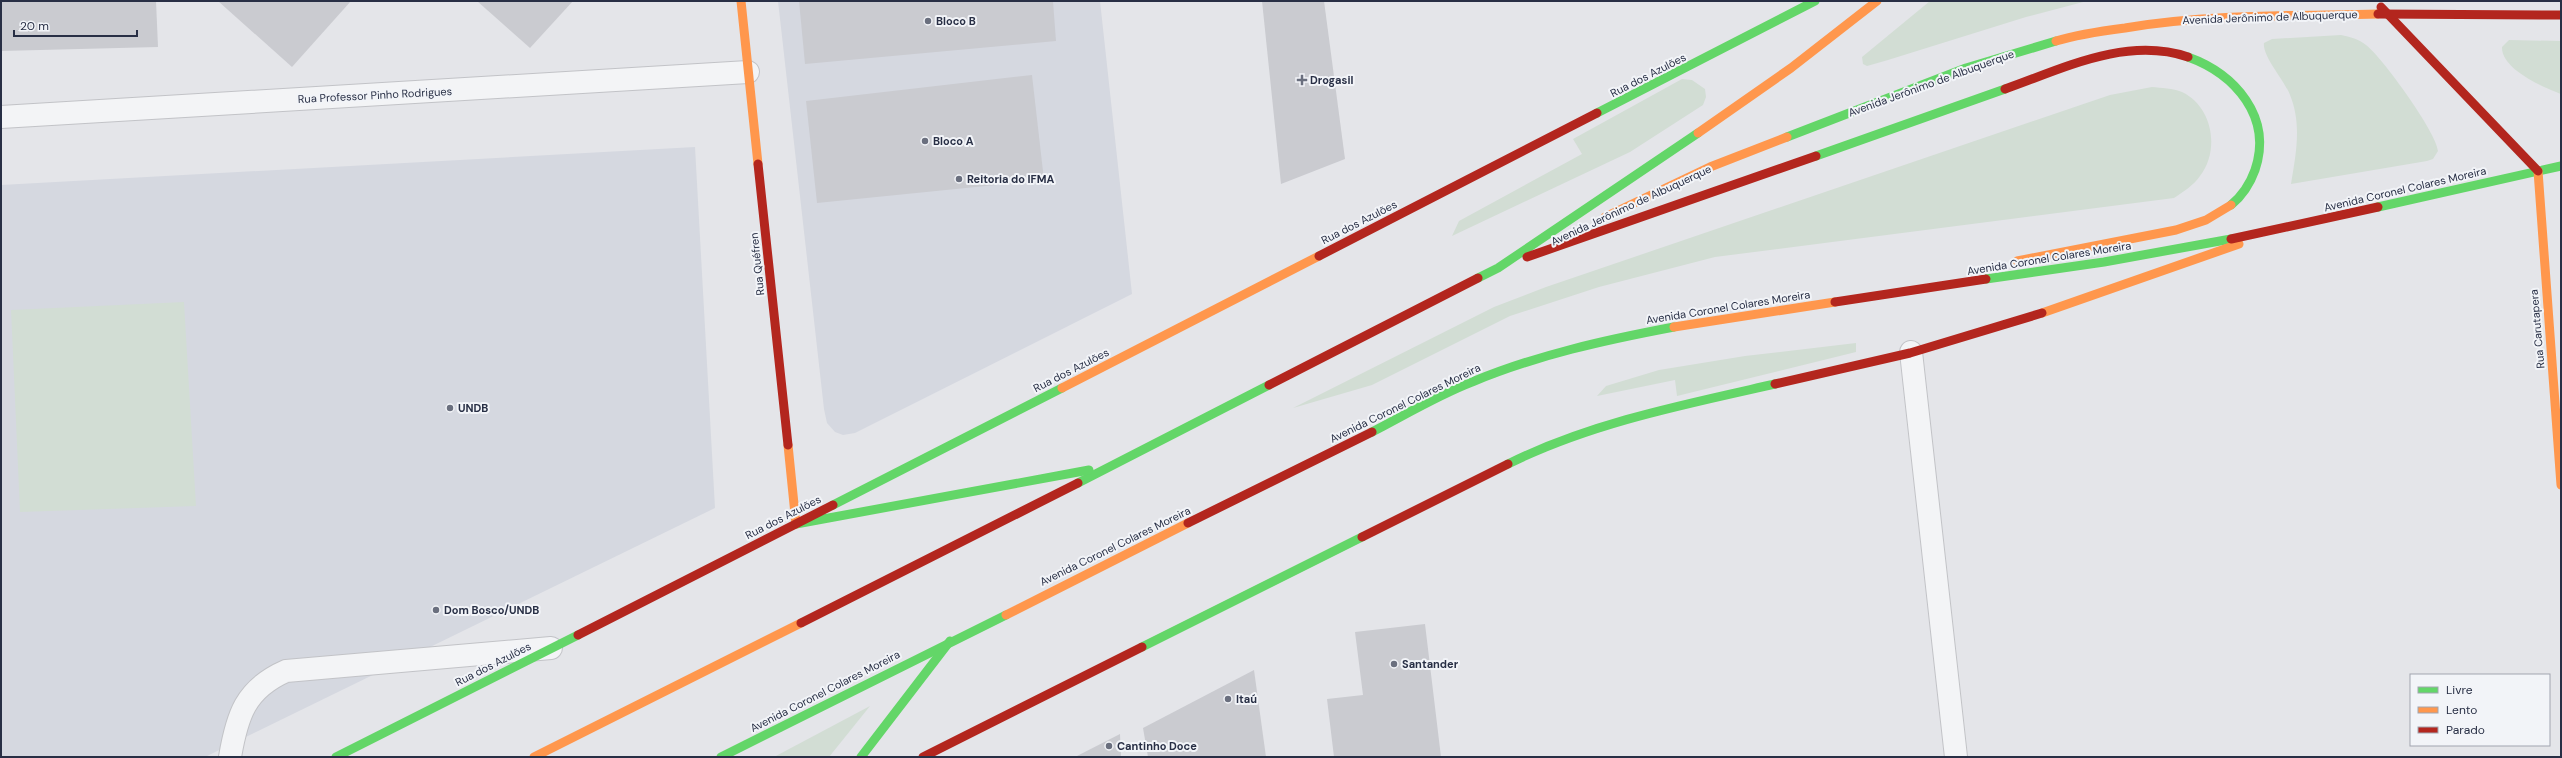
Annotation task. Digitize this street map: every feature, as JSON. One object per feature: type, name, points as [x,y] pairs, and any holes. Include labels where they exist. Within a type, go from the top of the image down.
[{"type":"main road","name":"Rua Quéfren","points":[[741,1],[796,524]]},
{"type":"main road","name":"Rua dos Azulões","points":[[336,757],[796,524],[1816,1]]},
{"type":"main road","points":[[534,757],[1114,465],[1498,268],[1676,148],[1791,68],[1877,1]]},
{"type":"main road","points":[[2376,1],[2386,14],[2538,171],[2561,166]]},
{"type":"main road","points":[[2463,6],[2474,14]]},
{"type":"main road","name":"Avenida Jerônimo de Albuquerque","points":[[1498,268],[1593,222],[1732,158],[1966,68],[2032,47],[2073,36],[2181,19],[2273,15],[2561,15]]},
{"type":"main road","points":[[1498,268],[2100,56],[2145,50],[2187,56],[2210,65],[2233,82],[2250,102],[2259,124],[2261,147],[2257,168],[2246,189],[2232,205],[2211,217],[2159,234],[2004,263]]},
{"type":"main road","name":"Avenida Coronel Colares Moreira","points":[[720,757],[1471,382],[1552,355],[1606,340],[1709,320],[2104,262],[2278,230],[2538,171]]},
{"type":"main road","name":"Rua Carutapera","points":[[2538,171],[2561,485]]},
{"type":"main road","name":"Avenida Coronel Colares Moreira","points":[[923,757],[1528,454],[1608,425],[1911,352],[1993,329],[2278,230]]},
{"type":"main road","points":[[1709,320],[1934,277]]},
{"type":"main road","points":[[796,524],[1114,465]]},
{"type":"main road","points":[[861,757],[950,641]]},
{"type":"street","name":"Rua Professor Pinho Rodrigues","points":[[1,117],[748,72]]},
{"type":"street","points":[[2538,171],[2561,170]]},
{"type":"street","points":[[1911,352],[1956,757]]},
{"type":"street","points":[[230,757],[235,724],[250,696],[270,679],[286,671],[551,648]]},
{"type":"shaded area","name":"Reitoria do IFMA","points":[[778,1],[1100,1],[1132,294],[855,433],[843,435],[835,432],[827,423],[824,409]]},
{"type":"shaded area","points":[[1930,1],[2087,1],[2026,17],[1867,66],[1863,64],[1862,57]]},
{"type":"shaded area","points":[[2341,35],[2354,38],[2374,52],[2396,79],[2419,113],[2429,129],[2438,151],[2433,159],[2427,161],[2291,184],[2297,139],[2294,106],[2287,89],[2267,55],[2264,48],[2264,43],[2272,39]]},
{"type":"shaded area","points":[[2509,40],[2561,41],[2561,94],[2535,82],[2508,63],[2502,47]]},
{"type":"shaded area","points":[[1682,79],[1692,80],[1705,89],[1706,97],[1703,105],[1630,152],[1452,236],[1459,221],[1582,154],[1573,139]]},
{"type":"shaded area","points":[[2152,87],[2167,88],[2182,92],[2192,99],[2201,108],[2207,118],[2210,130],[2210,154],[2206,166],[2195,182],[2174,198],[1715,257],[1599,287],[1510,316],[1372,385],[1293,408],[1494,307],[1546,287],[2110,95]]},
{"type":"shaded area","name":"UNDB","points":[[695,147],[715,508],[205,757],[1,757],[1,185]]},
{"type":"shaded area","points":[[184,302],[196,506],[20,512],[11,310]]},
{"type":"shaded area","points":[[1856,343],[1856,352],[1677,396],[1675,380],[1597,396],[1606,386],[1659,370],[1745,356]]},
{"type":"shaded area","points":[[870,706],[829,757],[774,757]]},
{"type":"building","points":[[1,1],[156,1],[158,47],[1,51]]},
{"type":"building","points":[[218,1],[351,1],[292,67]]},
{"type":"building","points":[[477,1],[573,1],[530,48]]},
{"type":"building","name":"Bloco B","points":[[799,1],[1053,1],[1056,41],[805,64]]},
{"type":"building","name":"Drogasil","points":[[1262,1],[1324,1],[1345,159],[1281,184]]},
{"type":"building","name":"Bloco A","points":[[1032,75],[1044,180],[817,203],[806,101]]},
{"type":"building","name":"Santander","points":[[1425,624],[1441,757],[1334,757],[1327,699],[1363,695],[1355,632]]},
{"type":"building","name":"Itaú","points":[[1254,670],[1266,757],[1148,757],[1143,728]]},
{"type":"building","name":"Cantinho Doce","points":[[1120,734],[1121,757],[1075,757]]},
{"type":"traffic: fast","points":[[1597,113],[1815,1]]},
{"type":"traffic: fast","points":[[1787,137],[1966,68],[2056,41]]},
{"type":"traffic: fast","points":[[2188,57],[2221,74],[2235,86],[2246,100],[2254,115],[2259,132],[2259,151],[2255,170],[2251,180],[2239,198],[2231,205]]},
{"type":"traffic: fast","points":[[1816,156],[2005,89]]},
{"type":"traffic: fast","points":[[1478,278],[1498,268],[1698,133]]},
{"type":"traffic: fast","points":[[2378,207],[2561,166]]},
{"type":"traffic: fast","points":[[1986,279],[2104,262],[2231,239]]},
{"type":"traffic: fast","points":[[1372,432],[1459,387],[1497,372],[1572,349],[1674,327]]},
{"type":"traffic: fast","points":[[1508,464],[1572,437],[1605,426],[1673,407],[1775,384]]},
{"type":"traffic: fast","points":[[1078,483],[1269,385]]},
{"type":"traffic: fast","points":[[833,505],[1062,388]]},
{"type":"traffic: fast","points":[[796,524],[1089,470]]},
{"type":"traffic: fast","points":[[1142,647],[1362,537]]},
{"type":"traffic: fast","points":[[721,757],[1006,615]]},
{"type":"traffic: fast","points":[[336,757],[578,635]]},
{"type":"traffic: fast","points":[[861,757],[950,641]]},
{"type":"traffic: slow","points":[[741,1],[758,164]]},
{"type":"traffic: slow","points":[[1698,133],[1791,68],[1877,1]]},
{"type":"traffic: slow","points":[[2056,41],[2073,36],[2157,23],[2188,20],[2251,16],[2378,14]]},
{"type":"traffic: slow","points":[[1605,217],[1710,167],[1787,137]]},
{"type":"traffic: slow","points":[[2538,171],[2561,485]]},
{"type":"traffic: slow","points":[[2017,261],[2176,230],[2206,220],[2231,205]]},
{"type":"traffic: slow","points":[[2042,313],[2239,244]]},
{"type":"traffic: slow","points":[[1062,388],[1319,256]]},
{"type":"traffic: slow","points":[[1674,327],[1835,302]]},
{"type":"traffic: slow","points":[[788,445],[796,524]]},
{"type":"traffic: slow","points":[[1006,615],[1188,523]]},
{"type":"traffic: slow","points":[[534,757],[801,623]]},
{"type":"traffic: jam","points":[[2381,7],[2538,171]]},
{"type":"traffic: jam","points":[[2378,14],[2561,15]]},
{"type":"traffic: jam","points":[[2005,89],[2072,65],[2118,53],[2141,50],[2165,52],[2188,57]]},
{"type":"traffic: jam","points":[[1319,256],[1597,113]]},
{"type":"traffic: jam","points":[[1527,257],[1816,156]]},
{"type":"traffic: jam","points":[[758,164],[788,445]]},
{"type":"traffic: jam","points":[[2231,239],[2378,207]]},
{"type":"traffic: jam","points":[[1269,385],[1478,278]]},
{"type":"traffic: jam","points":[[1835,302],[1986,279]]},
{"type":"traffic: jam","points":[[1775,384],[1910,353],[2042,313]]},
{"type":"traffic: jam","points":[[1188,523],[1372,432]]},
{"type":"traffic: jam","points":[[1362,537],[1508,464]]},
{"type":"traffic: jam","points":[[801,623],[1078,483]]},
{"type":"traffic: jam","points":[[578,635],[833,505]]},
{"type":"traffic: jam","points":[[923,757],[1142,647]]},
{"type":"place","name":"Bloco B","points":[[928,21]]},
{"type":"place","name":"Drogasil","points":[[1302,80]]},
{"type":"place","name":"Bloco A","points":[[925,141]]},
{"type":"place","name":"Reitoria do IFMA","points":[[959,179]]},
{"type":"place","name":"UNDB","points":[[450,408]]},
{"type":"place","name":"Dom Bosco/UNDB","points":[[436,610]]},
{"type":"place","name":"Santander","points":[[1394,664]]},
{"type":"place","name":"Itaú","points":[[1228,699]]},
{"type":"place","name":"Cantinho Doce","points":[[1109,746]]}]
